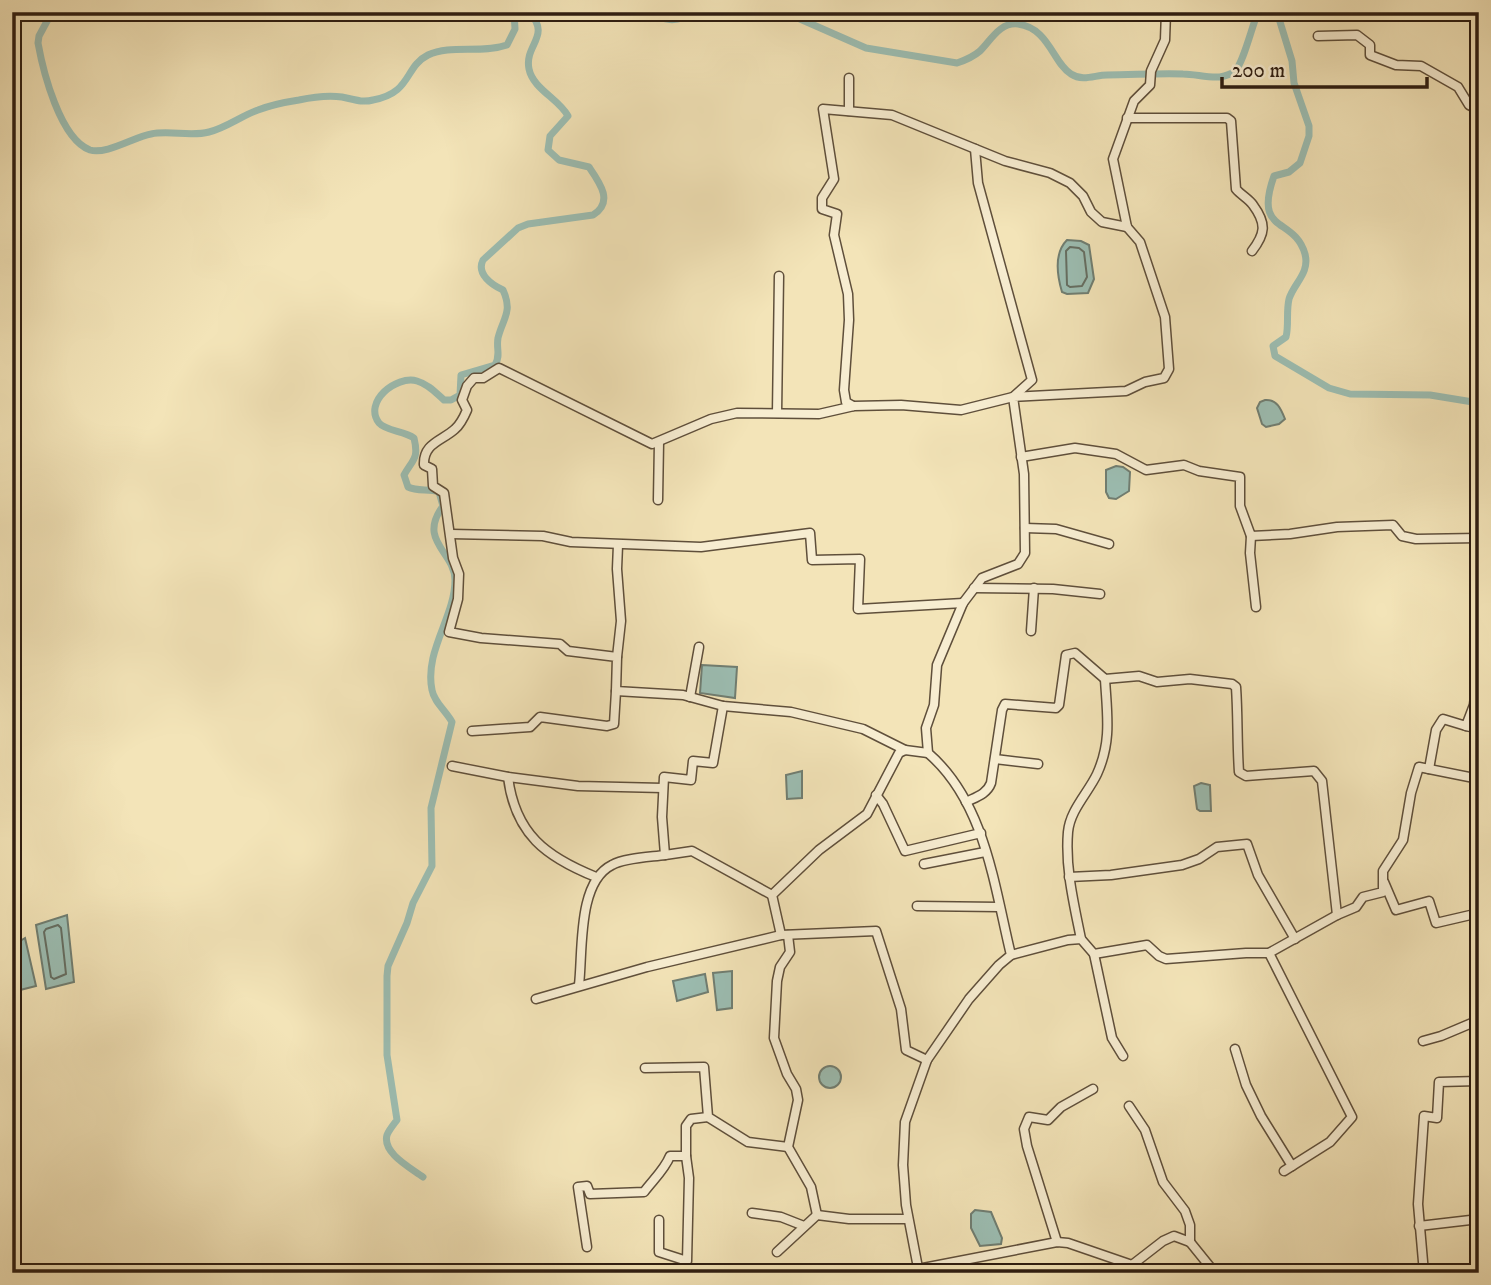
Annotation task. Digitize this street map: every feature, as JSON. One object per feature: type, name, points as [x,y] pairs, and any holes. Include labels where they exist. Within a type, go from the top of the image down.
[{"type":"street","points":[[617,657],[568,650],[561,644],[481,638],[449,632],[458,599],[456,564],[444,493],[433,485],[432,469],[424,465],[424,460],[428,449],[437,439],[453,432],[463,419],[467,410],[462,400],[467,386],[474,378],[484,378],[499,368],[652,444],[711,419],[737,413],[819,414],[854,406],[901,405],[961,410],[1013,397],[1126,391],[1164,378],[1169,369],[1165,317],[1140,242],[1128,227],[1113,159],[1134,101],[1150,85],[1151,71],[1164,40],[1166,12]]},
{"type":"street","points":[[1318,36],[1357,35],[1370,45],[1370,55],[1395,65],[1422,66],[1458,87],[1469,104],[1479,110]]},
{"type":"street","points":[[849,78],[849,111]]},
{"type":"street","points":[[854,406],[846,402],[849,307],[834,235],[837,214],[822,209],[822,198],[834,179],[823,109],[892,115],[1005,161],[1031,166],[1070,183],[1083,196],[1091,212],[1102,222],[1128,227]]},
{"type":"street","points":[[1127,118],[1227,118],[1231,121],[1236,159],[1236,189],[1253,204],[1265,230],[1252,251]]},
{"type":"street","points":[[975,149],[978,183],[1032,380],[1013,397]]},
{"type":"street","points":[[777,413],[779,276]]},
{"type":"street","points":[[928,753],[926,729],[934,705],[937,665],[963,603],[982,578],[1018,564],[1025,553],[1021,457],[1013,397]]},
{"type":"street","points":[[659,442],[659,500]]},
{"type":"street","points":[[1021,457],[1075,448],[1116,454],[1146,470],[1184,465],[1199,471],[1240,477],[1240,506],[1251,536],[1250,553],[1256,607]]},
{"type":"street","points":[[1251,536],[1337,527],[1393,525],[1402,536],[1479,538]]},
{"type":"street","points":[[1025,528],[1056,529],[1109,544]]},
{"type":"street","points":[[451,534],[543,536],[571,542],[701,547],[810,533],[812,560],[860,559],[858,609],[963,603]]},
{"type":"street","points":[[472,731],[530,727],[540,717],[607,726],[614,724],[621,621],[618,545]]},
{"type":"street","points":[[974,588],[1034,588],[1100,594]]},
{"type":"street","points":[[1031,631],[1034,588]]},
{"type":"street","points":[[690,697],[699,647]]},
{"type":"street","points":[[967,802],[989,789],[1005,704],[1056,708],[1059,705],[1066,655],[1075,653],[1105,679],[1109,736],[1096,776],[1079,801],[1068,829],[1069,877],[1081,939],[1094,954],[1112,1038],[1123,1056]]},
{"type":"street","points":[[1466,726],[1474,705],[1479,662]]},
{"type":"street","points":[[1105,679],[1139,676],[1157,682],[1190,679],[1232,684],[1236,687],[1239,772],[1246,776],[1314,771],[1322,781],[1337,915]]},
{"type":"street","points":[[616,691],[690,697],[723,706],[791,712],[863,729],[905,750],[928,753],[942,765],[967,802],[981,833],[1011,955]]},
{"type":"street","points":[[665,855],[662,817],[664,777],[691,780],[693,761],[713,763],[723,706]]},
{"type":"street","points":[[1429,769],[1436,730],[1443,719],[1479,729]]},
{"type":"street","points":[[772,895],[819,850],[867,814],[895,757],[905,750]]},
{"type":"street","points":[[995,759],[1038,764]]},
{"type":"street","points":[[452,766],[508,777],[579,786],[663,788]]},
{"type":"street","points":[[1094,954],[1147,945],[1166,959],[1269,953],[1337,915],[1356,908],[1363,897],[1383,892],[1383,872],[1403,840],[1411,793],[1419,767],[1479,779]]},
{"type":"street","points":[[508,777],[510,799],[529,836],[548,853],[570,867],[596,877]]},
{"type":"street","points":[[876,795],[905,851],[981,833]]},
{"type":"street","points":[[1069,877],[1111,875],[1182,865],[1199,859],[1217,847],[1247,844],[1258,875],[1295,939]]},
{"type":"street","points":[[579,985],[584,916],[596,877],[613,864],[692,851],[772,895],[790,952],[780,967],[777,981],[774,1038],[787,1074],[796,1089],[798,1100],[788,1147],[811,1187],[817,1215]]},
{"type":"street","points":[[924,864],[985,852]]},
{"type":"street","points":[[1383,880],[1396,910],[1429,901],[1436,923],[1479,913]]},
{"type":"street","points":[[917,906],[999,907]]},
{"type":"street","points":[[536,999],[579,985],[784,935],[876,932],[901,1009],[906,1050],[928,1060]]},
{"type":"street","points":[[1081,939],[1011,955],[969,999],[928,1060],[905,1122],[903,1165],[908,1219],[919,1271],[1057,1242],[1068,1243],[1132,1265],[1163,1241],[1174,1237],[1190,1242],[1214,1273]]},
{"type":"street","points":[[1235,1049],[1247,1085],[1288,1168],[1330,1142],[1352,1117],[1269,953]]},
{"type":"street","points":[[1423,1041],[1479,1020]]},
{"type":"street","points":[[645,1068],[704,1067],[708,1117]]},
{"type":"street","points":[[1423,1273],[1418,1204],[1424,1116],[1437,1118],[1439,1082],[1479,1081]]},
{"type":"street","points":[[1057,1242],[1031,1163],[1024,1129],[1029,1117],[1048,1120],[1061,1107],[1093,1089]]},
{"type":"street","points":[[1129,1106],[1145,1130],[1163,1182],[1185,1211],[1190,1225],[1190,1242]]},
{"type":"street","points":[[659,1220],[659,1252],[687,1261],[689,1178],[686,1126],[691,1119],[708,1117],[748,1142],[788,1147]]},
{"type":"street","points":[[587,1247],[578,1188],[587,1186],[590,1194],[644,1192],[656,1174],[666,1166],[670,1156],[686,1156]]},
{"type":"street","points":[[752,1213],[781,1217],[804,1226]]},
{"type":"street","points":[[777,1252],[817,1215],[908,1219]]},
{"type":"street","points":[[1419,1226],[1479,1219]]},
{"type":"street","points":[[1465,1273],[1479,1271]]},
{"type":"water","points":[[1067,240],[1081,241],[1089,245],[1094,279],[1088,293],[1062,292],[1058,258]]},
{"type":"water","points":[[1273,401],[1280,408],[1285,419],[1279,424],[1266,427],[1262,424],[1257,408],[1260,402]]},
{"type":"water","points":[[1116,466],[1130,472],[1129,491],[1116,499],[1109,498],[1106,492],[1106,470]]},
{"type":"water","points":[[702,665],[737,667],[735,698],[700,693]]},
{"type":"water","points":[[802,771],[802,798],[787,799],[786,775]]},
{"type":"water","points":[[1201,783],[1210,785],[1211,811],[1197,809],[1194,786]]},
{"type":"water","points":[[67,915],[74,982],[46,989],[36,925]]},
{"type":"water","points":[[25,938],[36,986],[20,990],[12,973],[12,946]]},
{"type":"water","points":[[732,971],[732,1008],[717,1010],[713,973]]},
{"type":"water","points":[[705,974],[708,992],[677,1001],[673,981]]},
{"type":"water","points":[[830,1066],[838,1069],[841,1077],[838,1085],[830,1088],[822,1085],[819,1077],[822,1069]]},
{"type":"water","points":[[975,1210],[991,1212],[1002,1238],[1001,1244],[980,1246],[971,1228],[971,1214]]},
{"type":"waterway","points":[[52,12],[38,43],[49,86],[70,133],[79,143],[97,151],[151,134],[209,132],[258,110],[310,98],[326,96],[365,101],[386,97],[395,92],[420,60],[428,55],[446,50],[487,49],[507,45],[515,29],[514,12]]},
{"type":"waterway","points":[[423,1177],[393,1154],[387,1142],[387,1135],[397,1120],[387,1055],[387,976],[388,966],[413,903],[432,866],[431,808],[452,722],[433,694],[432,662],[454,594],[455,580],[453,570],[435,537],[436,518],[443,506],[439,492],[408,487],[404,475],[415,455],[414,438],[382,426],[375,415],[375,407],[384,392],[409,380],[421,382],[444,400],[451,400],[460,395],[461,375],[495,365],[498,358],[498,338],[507,304],[503,290],[483,274],[483,260],[518,228],[528,224],[593,215],[603,204],[603,192],[589,167],[559,160],[548,150],[550,136],[568,116],[531,76],[530,53],[538,28],[529,12]]},
{"type":"waterway","points":[[643,12],[675,20],[694,12]]},
{"type":"waterway","points":[[784,12],[866,48],[957,63],[977,53],[1001,29],[1018,24],[1037,32],[1065,69],[1084,78],[1107,75],[1227,75],[1235,71],[1241,61],[1258,12]]},
{"type":"waterway","points":[[1277,12],[1292,61],[1294,83],[1309,126],[1309,136],[1300,163],[1289,172],[1274,176],[1269,195],[1268,208],[1272,217],[1300,242],[1306,261],[1289,299],[1286,337],[1273,346],[1275,356],[1329,388],[1350,394],[1430,395],[1479,403]]}]
